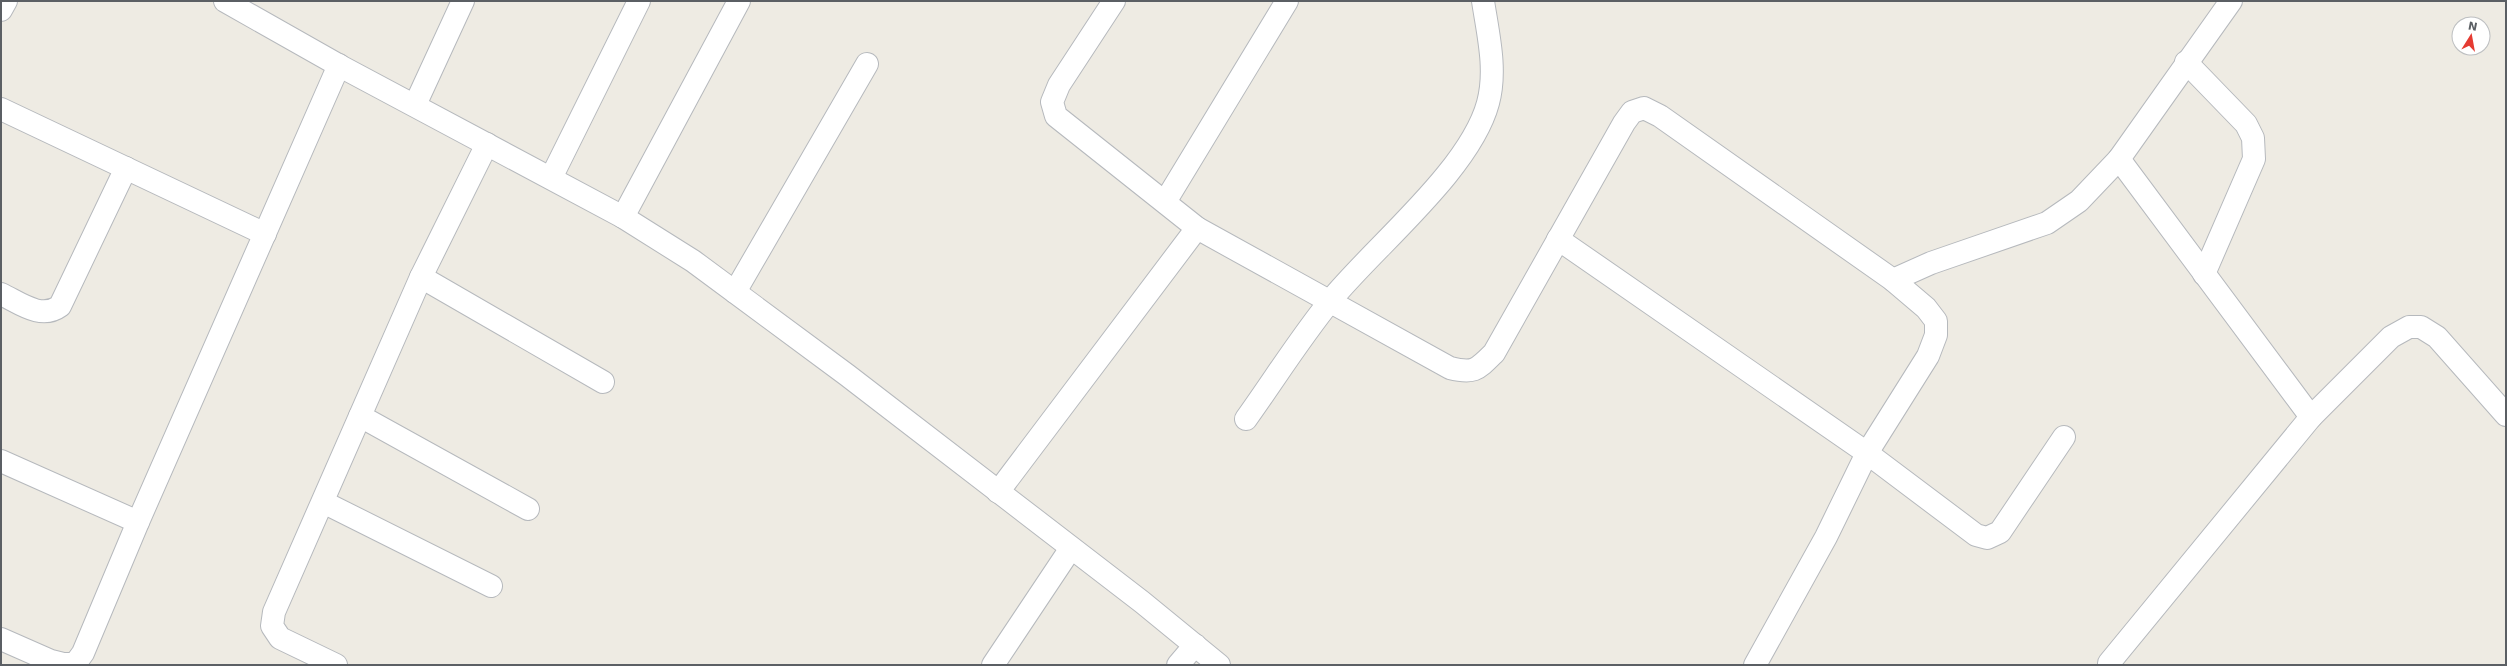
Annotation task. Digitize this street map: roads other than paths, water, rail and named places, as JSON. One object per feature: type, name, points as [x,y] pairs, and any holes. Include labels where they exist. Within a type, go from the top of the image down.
[{"type":"street","points":[[1,10],[6,1]]},
{"type":"street","points":[[225,1],[339,66],[623,217],[693,261],[847,375],[1071,548],[1219,665]]},
{"type":"street","points":[[414,105],[464,1]]},
{"type":"street","points":[[550,178],[639,1]]},
{"type":"street","points":[[623,217],[738,1]]},
{"type":"street","points":[[1114,1],[1059,85],[1052,102],[1056,116],[1197,228],[1450,368],[1467,372],[1480,367],[1494,353],[1624,123],[1632,112],[1644,108],[1660,116],[1893,280],[1926,308],[1936,321],[1936,335],[1928,356],[1867,453],[1826,537],[1755,665]]},
{"type":"street","points":[[1165,202],[1287,1]]},
{"type":"street","points":[[1246,419],[1330,301],[1439,183],[1474,137],[1488,102],[1492,57],[1483,1]]},
{"type":"street","points":[[1893,280],[1931,263],[2047,223],[2079,201],[2119,159],[2186,62],[2231,1]]},
{"type":"street","points":[[2186,62],[2246,124],[2253,138],[2254,159],[2204,274]]},
{"type":"street","points":[[735,292],[867,64]]},
{"type":"street","points":[[1,639],[51,661],[63,664],[75,664],[83,653],[138,522],[339,66]]},
{"type":"street","points":[[1,109],[265,234]]},
{"type":"street","points":[[336,665],[280,638],[272,626],[274,612],[420,277],[487,144]]},
{"type":"street","points":[[2119,159],[2311,417]]},
{"type":"street","points":[[1,294],[41,312],[51,312],[60,306],[126,168]]},
{"type":"street","points":[[998,492],[1197,228]]},
{"type":"street","points":[[1558,239],[1867,453],[1976,536],[1987,538],[2000,532],[2064,437]]},
{"type":"street","points":[[420,277],[603,382]]},
{"type":"street","points":[[2109,663],[2311,417],[2391,336],[2409,328],[2421,327],[2437,337],[2506,415]]},
{"type":"street","points":[[360,416],[528,508]]},
{"type":"street","points":[[1,462],[138,522]]},
{"type":"street","points":[[323,502],[491,586]]},
{"type":"street","points":[[994,665],[1071,548]]},
{"type":"street","points":[[1178,665],[1195,645]]}]
